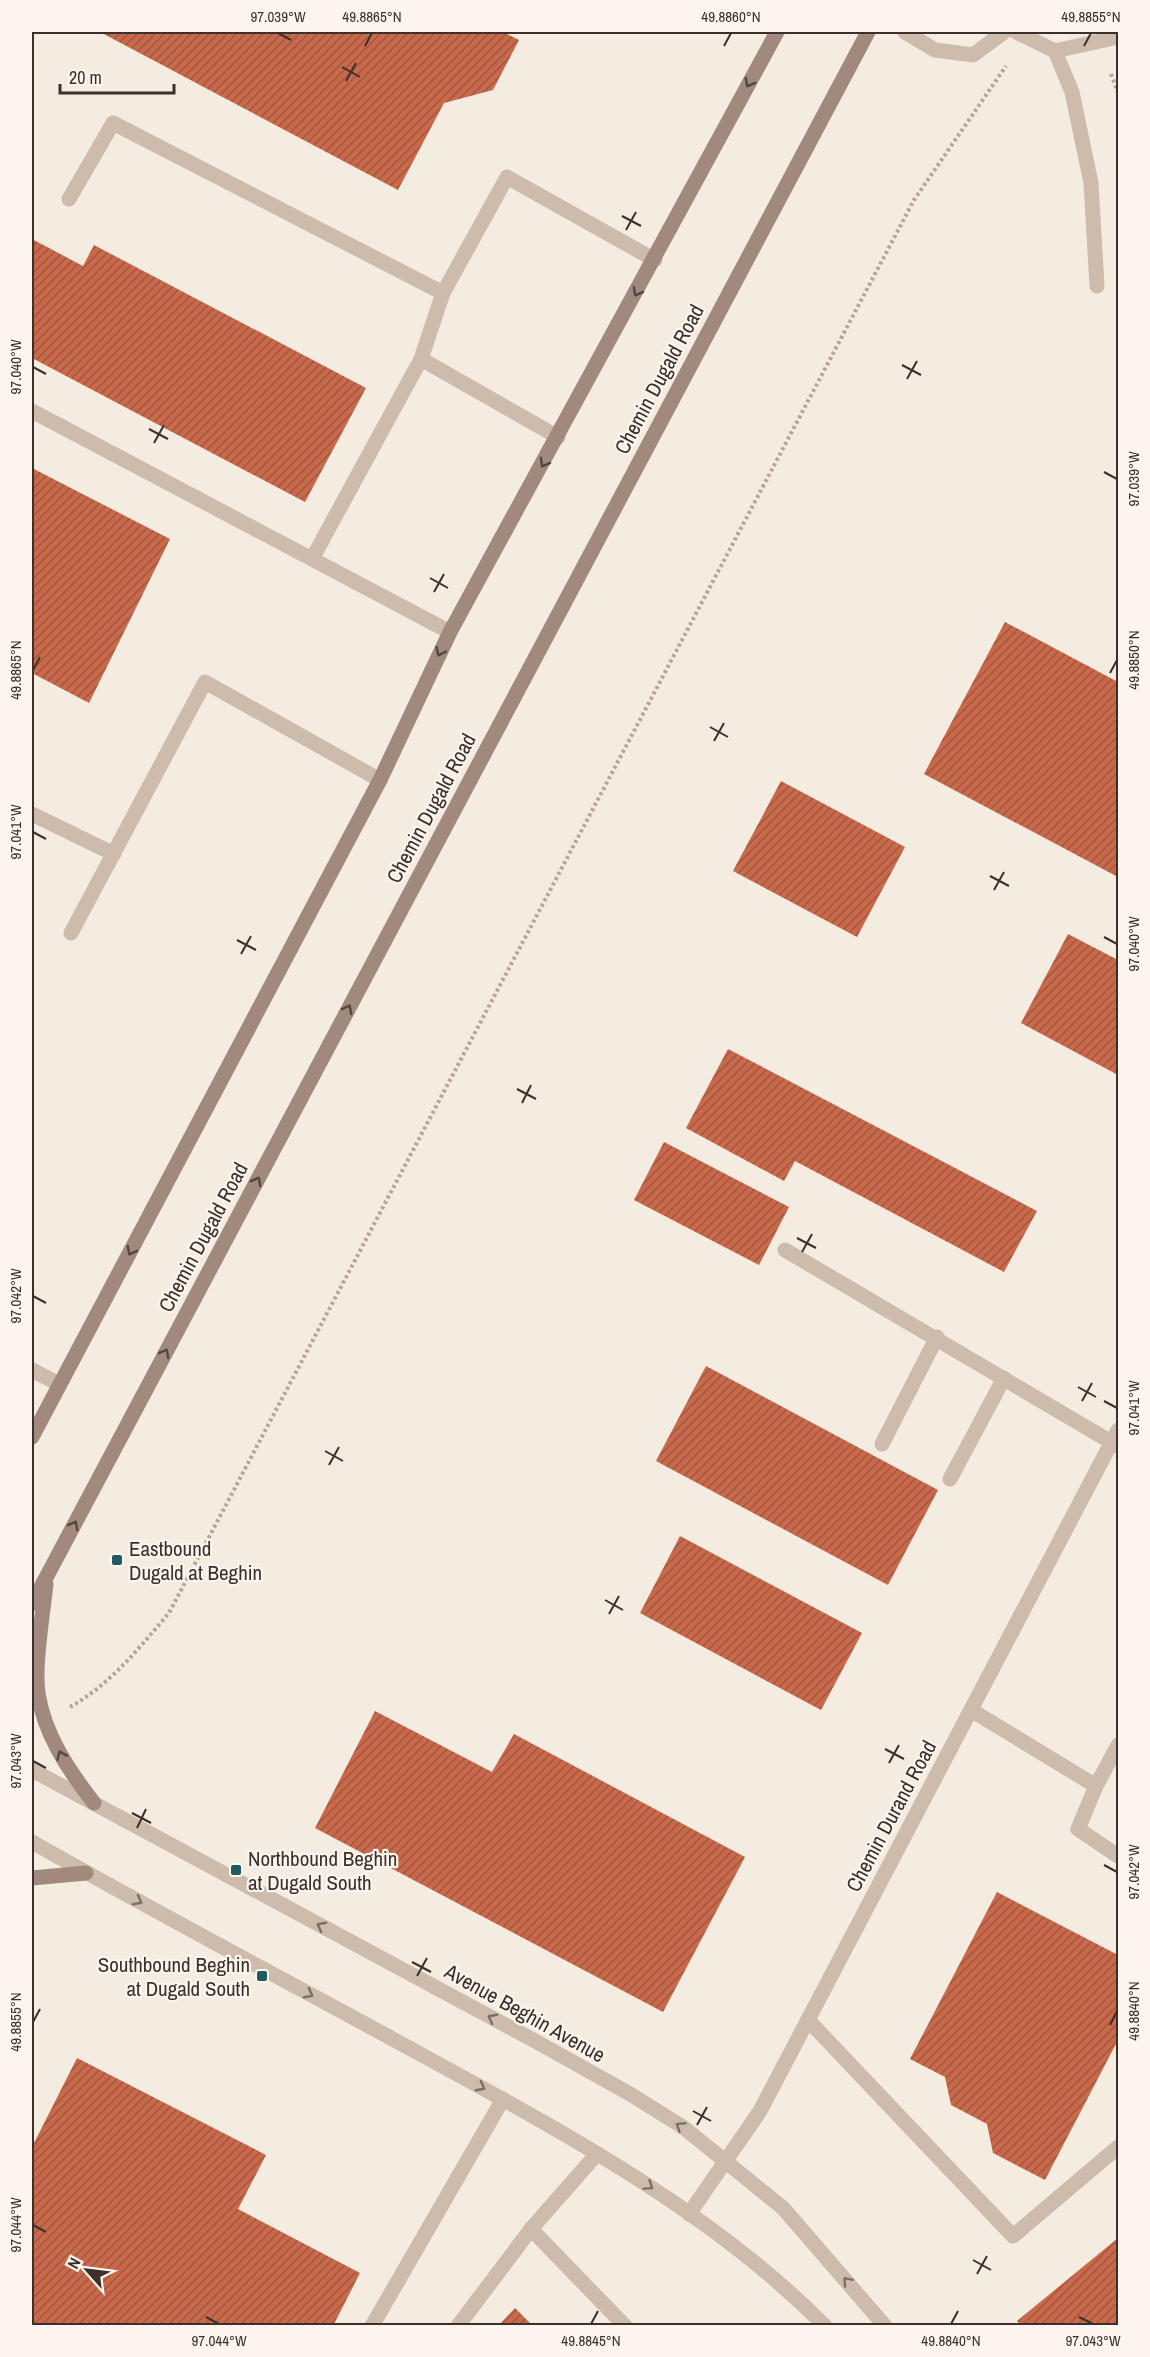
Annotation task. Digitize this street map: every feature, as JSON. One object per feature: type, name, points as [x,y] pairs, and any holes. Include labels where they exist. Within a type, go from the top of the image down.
[{"type":"main road","points":[[32,1437],[380,780],[450,632],[655,260],[777,32]]},
{"type":"main road","name":"Chemin Dugald Road","points":[[32,1604],[868,32]]},
{"type":"main road","points":[[46,1577],[38,1693],[51,1732],[67,1768],[94,1803]]},
{"type":"main road","points":[[32,1878],[87,1873]]},
{"type":"street","points":[[905,32],[935,50],[973,55],[1004,32]]},
{"type":"street","points":[[1021,35],[1055,51],[1119,37]]},
{"type":"street","points":[[1055,51],[1072,92],[1091,183],[1096,286]]},
{"type":"street","points":[[69,199],[112,123],[443,293]]},
{"type":"street","points":[[312,559],[421,359],[443,293],[507,177],[655,260]]},
{"type":"street","points":[[421,359],[558,437]]},
{"type":"street","points":[[32,411],[450,632]]},
{"type":"street","points":[[71,933],[205,682],[380,780]]},
{"type":"street","points":[[32,814],[114,854]]},
{"type":"street","points":[[785,1250],[1004,1378],[1116,1439]]},
{"type":"street","points":[[882,1444],[937,1337]]},
{"type":"street","points":[[32,1370],[59,1384]]},
{"type":"street","points":[[950,1479],[1004,1378]]},
{"type":"street","name":"Chemin Durand Road","points":[[689,2214],[760,2111],[1116,1439]]},
{"type":"street","points":[[971,1710],[1096,1786]]},
{"type":"street","points":[[1119,1745],[1096,1786],[1078,1829],[1119,1856]]},
{"type":"street","name":"Avenue Beghin Avenue","points":[[32,1770],[630,2094],[683,2127],[783,2208],[885,2325]]},
{"type":"street","points":[[32,1842],[503,2099],[646,2183],[738,2250],[825,2325]]},
{"type":"street","points":[[808,2020],[1013,2236],[1119,2147]]},
{"type":"street","points":[[372,2325],[503,2099]]},
{"type":"street","points":[[458,2325],[531,2229],[596,2155]]},
{"type":"street","points":[[531,2229],[625,2325]]},
{"type":"path","points":[[88,1697],[123,1666],[169,1613],[914,200],[1021,35]]},
{"type":"path","points":[[1111,74],[1119,93]]},
{"type":"building","points":[[100,32],[503,32],[519,40],[493,90],[444,103],[398,190]]},
{"type":"building","points":[[32,239],[83,266],[94,245],[366,388],[305,502],[32,358]]},
{"type":"building","points":[[32,468],[170,539],[89,703],[32,673]]},
{"type":"building","points":[[1005,622],[1118,682],[1118,877],[924,774]]},
{"type":"building","points":[[781,781],[905,847],[857,937],[733,871]]},
{"type":"building","points":[[1068,934],[1118,960],[1118,1075],[1021,1023]]},
{"type":"building","points":[[728,1049],[1037,1211],[1004,1272],[795,1161],[784,1181],[686,1128]]},
{"type":"building","points":[[664,1142],[789,1207],[759,1265],[634,1200]]},
{"type":"building","points":[[706,1366],[938,1490],[888,1585],[656,1461]]},
{"type":"building","points":[[680,1536],[862,1633],[821,1710],[640,1613]]},
{"type":"building","points":[[375,1711],[492,1772],[514,1734],[745,1857],[663,2012],[315,1828]]},
{"type":"building","points":[[997,1892],[1118,1955],[1118,2040],[1045,2180],[993,2153],[987,2124],[951,2105],[945,2077],[910,2059]]},
{"type":"building","points":[[77,2058],[266,2155],[238,2209],[360,2273],[333,2326],[32,2326],[32,2147]]},
{"type":"building","points":[[1118,2238],[1118,2326],[1021,2326],[1017,2321]]},
{"type":"building","points":[[515,2308],[533,2326],[498,2326]]},
{"type":"place","name":"Eastbound Dugald at Beghin","points":[[117,1560]]},
{"type":"place","name":"Northbound Beghin at Dugald South","points":[[236,1870]]},
{"type":"place","name":"Southbound Beghin at Dugald South","points":[[262,1976]]}]
